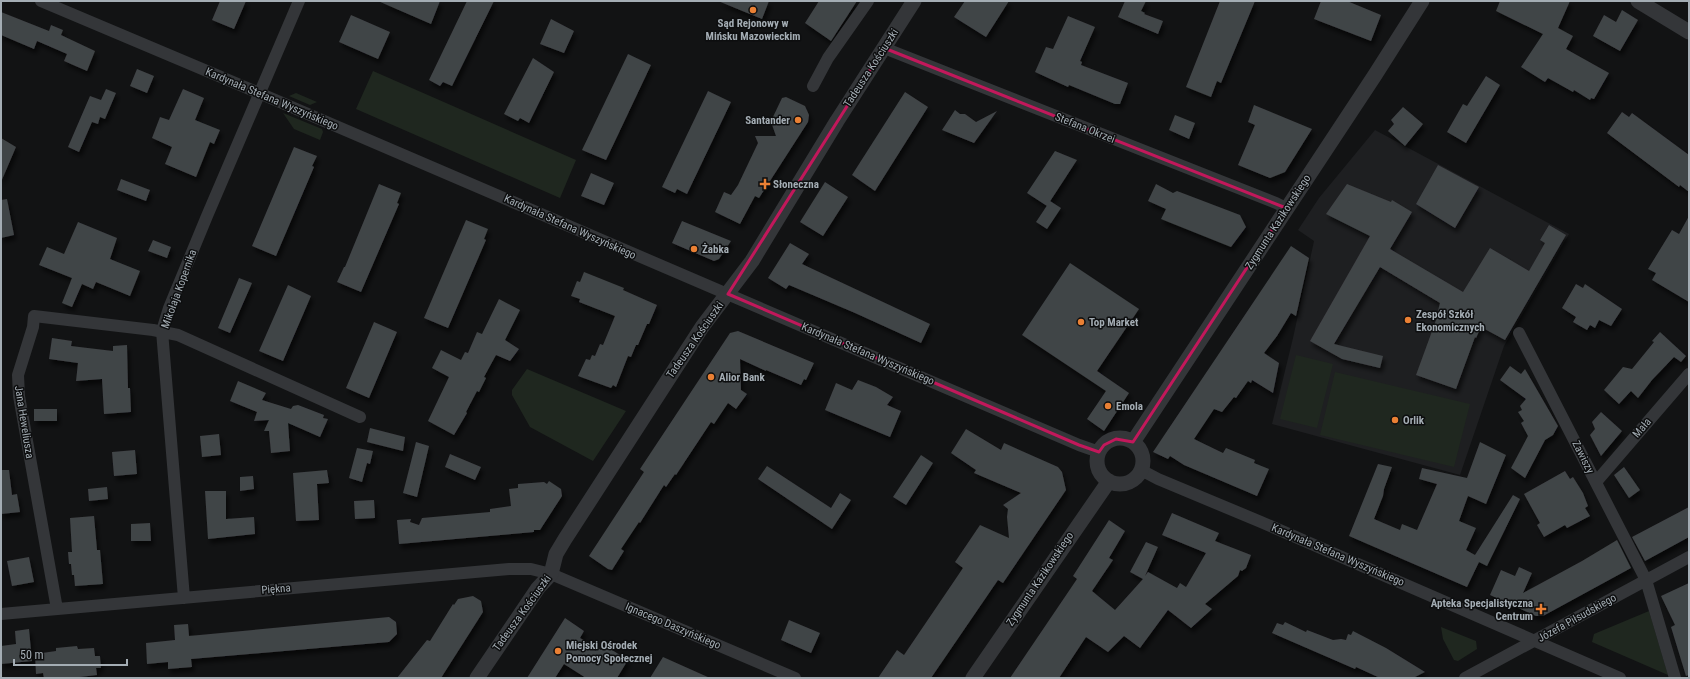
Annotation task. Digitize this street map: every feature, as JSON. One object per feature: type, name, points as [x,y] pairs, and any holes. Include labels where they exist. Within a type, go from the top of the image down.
[{"type":"street","name":"Kardynała Stefana Wyszyńskiego","points":[[41,1],[1079,445],[1099,452]]},
{"type":"street","name":"Mikołaja Kopernika","points":[[184,598],[162,331],[169,308],[298,1]]},
{"type":"street","points":[[813,86],[828,58],[868,1]]},
{"type":"street","name":"Tadeusza Kościuszki","points":[[476,678],[538,588],[551,574],[556,554],[565,539],[676,365],[702,327],[752,261],[837,121],[914,1]]},
{"type":"street","name":"Zygmunta Kazikowskiego","points":[[1133,442],[1375,75],[1422,1]]},
{"type":"street","points":[[1638,1],[1689,32]]},
{"type":"street","name":"Stefana Okrzei","points":[[884,48],[1286,208]]},
{"type":"street","name":"Jana Heweliusza","points":[[56,609],[19,396],[18,375],[33,327],[34,316],[162,331]]},
{"type":"street","points":[[162,331],[178,335],[360,417]]},
{"type":"street","name":"Zawiszy","points":[[1519,333],[1646,580],[1675,678]]},
{"type":"street","name":"Mała","points":[[1596,482],[1689,374]]},
{"type":"street","points":[[1116,439],[1123,439],[1133,442],[1140,450],[1142,456],[1141,470],[1137,477],[1131,482],[1124,484],[1116,484],[1108,481],[1099,471],[1097,464],[1099,452],[1104,445],[1116,439]]},
{"type":"street","name":"Kardynała Stefana Wyszyńskiego","points":[[1141,470],[1158,479],[1536,640],[1620,678]]},
{"type":"street","name":"Zygmunta Kazikowskiego","points":[[973,678],[1108,481]]},
{"type":"street","name":"Józefa Piłsudskiego","points":[[1465,678],[1689,557]]},
{"type":"street","name":"Piękna","points":[[1,614],[509,569],[531,569],[551,574]]},
{"type":"street","name":"Ignacego Daszyńskiego","points":[[551,574],[795,678]]},
{"type":"highlighted area","points":[[884,48],[1286,208],[1133,442],[1116,439],[1104,445],[1099,452],[1079,445],[728,294]]},
{"type":"shaded area","points":[[373,71],[576,160],[560,198],[356,109]]},
{"type":"shaded area","points":[[296,93],[317,102],[310,105],[289,96]]},
{"type":"shaded area","points":[[283,113],[322,129],[323,132],[320,140],[294,129]]},
{"type":"shaded area","name":"Zespół Szkół Ekonomicznych","points":[[1375,130],[1569,234],[1504,346],[1460,475],[1272,424],[1293,338],[1314,241],[1298,230],[1319,198]]},
{"type":"shaded area","points":[[1296,355],[1333,364],[1317,428],[1280,419]]},
{"type":"shaded area","points":[[527,369],[626,411],[593,461],[530,427],[512,395],[512,390]]},
{"type":"shaded area","name":"Orlik","points":[[1335,372],[1470,404],[1454,467],[1320,435]]},
{"type":"shaded area","points":[[1649,611],[1668,675],[1592,642],[1594,634]]},
{"type":"shaded area","points":[[1441,627],[1476,641],[1477,649],[1458,661],[1454,660],[1443,639]]},
{"type":"building","points":[[220,1],[246,1],[234,29],[212,20]]},
{"type":"building","points":[[378,1],[440,1],[431,24]]},
{"type":"building","points":[[467,1],[494,1],[452,86],[443,82],[440,86],[429,80]]},
{"type":"building","name":"Sąd Rejonowy w Mińsku Mazowieckim","points":[[718,1],[769,1],[762,19]]},
{"type":"building","points":[[819,1],[857,1],[831,41],[805,23]]},
{"type":"building","points":[[965,1],[1009,1],[986,37],[954,17]]},
{"type":"building","points":[[1125,1],[1146,1],[1141,11],[1145,13],[1144,14],[1163,21],[1158,34],[1118,17]]},
{"type":"building","points":[[1220,1],[1255,1],[1221,83],[1217,81],[1211,97],[1186,87]]},
{"type":"building","points":[[1321,1],[1347,1],[1381,15],[1371,41],[1314,19]]},
{"type":"building","points":[[1500,1],[1570,1],[1558,28],[1573,36],[1566,49],[1609,73],[1594,99],[1591,98],[1590,100],[1574,90],[1573,92],[1548,78],[1545,82],[1521,67],[1543,34],[1496,11]]},
{"type":"building","points":[[1622,10],[1638,20],[1620,51],[1593,36],[1604,15],[1616,22]]},
{"type":"building","points":[[1,12],[49,31],[51,25],[63,30],[61,35],[95,51],[87,71],[64,61],[67,54],[37,41],[34,49],[1,35]]},
{"type":"building","points":[[351,15],[390,32],[378,59],[339,42]]},
{"type":"building","points":[[1068,16],[1095,27],[1080,61],[1082,62],[1081,65],[1128,83],[1120,104],[1115,104],[1069,85],[1068,87],[1035,72],[1046,47],[1053,49]]},
{"type":"building","points":[[551,19],[574,31],[564,53],[540,44]]},
{"type":"building","points":[[628,54],[651,65],[606,160],[582,150]]},
{"type":"building","points":[[533,58],[554,72],[529,123],[520,118],[518,121],[504,114]]},
{"type":"building","points":[[137,69],[154,76],[147,93],[130,86]]},
{"type":"building","points":[[1486,76],[1500,85],[1466,143],[1447,132],[1463,104],[1467,106]]},
{"type":"building","points":[[106,89],[116,93],[105,119],[100,117],[98,124],[92,122],[79,152],[68,147],[90,96],[101,100]]},
{"type":"building","points":[[183,89],[204,98],[195,120],[220,130],[214,144],[210,142],[196,177],[165,164],[172,147],[152,138],[160,117],[169,120]]},
{"type":"building","points":[[708,91],[731,102],[687,194],[677,189],[675,193],[662,187]]},
{"type":"building","points":[[905,92],[928,107],[875,191],[852,175]]},
{"type":"building","points":[[786,97],[805,106],[809,115],[808,122],[759,198],[755,196],[740,224],[715,212],[724,192],[731,195],[738,185],[758,143],[755,136],[776,136],[771,122],[782,98]]},
{"type":"building","points":[[1254,105],[1312,129],[1285,172],[1270,178],[1238,165],[1255,125],[1248,122]]},
{"type":"building","points":[[1403,107],[1423,124],[1405,146],[1388,131],[1394,124],[1391,120]]},
{"type":"building","points":[[955,110],[960,114],[965,114],[976,122],[997,111],[974,143],[942,130]]},
{"type":"building","points":[[1622,112],[1629,117],[1632,113],[1689,155],[1689,192],[1680,185],[1679,187],[1607,133]]},
{"type":"building","points":[[1175,115],[1195,123],[1189,139],[1169,130]]},
{"type":"building","points":[[1,138],[16,147],[1,182]]},
{"type":"building","points":[[294,147],[317,156],[312,166],[314,167],[276,256],[252,246]]},
{"type":"building","points":[[1055,151],[1077,160],[1047,206],[1027,193]]},
{"type":"building","points":[[1438,165],[1479,187],[1455,228],[1416,204]]},
{"type":"building","points":[[591,173],[614,183],[604,205],[581,196]]},
{"type":"building","points":[[121,179],[150,190],[146,201],[117,190]]},
{"type":"building","points":[[825,182],[848,197],[823,236],[800,222]]},
{"type":"building","points":[[379,184],[401,193],[397,203],[399,204],[361,292],[337,282],[345,267]]},
{"type":"building","points":[[1156,184],[1173,193],[1177,191],[1240,215],[1246,227],[1231,247],[1161,219],[1166,209],[1148,201]]},
{"type":"building","points":[[1347,184],[1391,202],[1392,200],[1412,212],[1390,249],[1463,292],[1490,248],[1529,271],[1545,243],[1540,240],[1549,225],[1566,235],[1505,340],[1481,327],[1476,338],[1475,337],[1456,389],[1416,375],[1435,323],[1440,303],[1380,267],[1334,344],[1383,356],[1380,368],[1342,359],[1310,341],[1370,236],[1326,214]]},
{"type":"building","points":[[7,199],[14,235],[1,238],[1,200]]},
{"type":"building","points":[[1050,201],[1061,208],[1047,229],[1036,222]]},
{"type":"building","points":[[1689,216],[1689,302],[1652,280],[1656,273],[1648,269],[1672,230],[1679,234]]},
{"type":"building","points":[[466,220],[488,229],[484,239],[486,240],[448,328],[424,318]]},
{"type":"building","points":[[682,221],[731,241],[719,259],[714,261],[672,243]]},
{"type":"building","points":[[78,222],[117,238],[110,259],[140,271],[130,296],[96,282],[93,289],[82,284],[72,307],[62,303],[72,278],[39,265],[47,247],[64,254]]},
{"type":"building","points":[[153,240],[171,247],[167,258],[148,251]]},
{"type":"building","points":[[790,243],[809,254],[802,264],[930,324],[921,343],[789,285],[786,289],[768,278]]},
{"type":"building","points":[[1291,246],[1309,258],[1296,316],[1291,313],[1277,336],[1264,353],[1279,363],[1273,393],[1252,380],[1251,383],[1248,381],[1236,398],[1234,397],[1222,412],[1214,409],[1194,439],[1223,453],[1226,448],[1255,460],[1254,463],[1269,469],[1257,496],[1184,465],[1170,456],[1168,459],[1153,452]]},
{"type":"building","name":"Top Market","points":[[1070,263],[1139,309],[1097,371],[1129,393],[1104,431],[1087,419],[1106,391],[1022,335]]},
{"type":"building","points":[[584,272],[624,288],[623,290],[657,305],[638,345],[636,345],[631,357],[628,356],[616,387],[613,385],[611,388],[578,376],[586,359],[590,360],[592,355],[595,356],[600,344],[603,345],[615,316],[579,302],[580,299],[571,296],[577,281],[580,282]]},
{"type":"building","points":[[239,278],[252,283],[230,333],[218,328]]},
{"type":"building","points":[[1576,284],[1583,288],[1585,284],[1622,309],[1611,326],[1599,320],[1595,328],[1590,325],[1587,330],[1573,322],[1576,317],[1562,308]]},
{"type":"building","points":[[288,285],[311,296],[283,361],[259,351]]},
{"type":"building","points":[[499,299],[520,310],[505,340],[519,349],[510,361],[496,355],[484,377],[486,378],[479,392],[477,391],[466,412],[467,413],[454,435],[428,421],[449,377],[432,368],[441,350],[461,360],[465,352],[468,353],[477,332],[482,334]]},
{"type":"building","points":[[374,322],[397,332],[369,398],[346,388]]},
{"type":"building","points":[[738,331],[814,363],[806,380],[804,379],[801,385],[740,359],[741,390],[747,394],[736,409],[728,403],[714,424],[711,422],[676,475],[675,474],[666,487],[664,485],[640,523],[639,522],[621,549],[624,551],[612,570],[608,569],[589,556],[644,472],[640,469],[730,333]]},
{"type":"building","points":[[1660,332],[1686,356],[1681,362],[1674,357],[1652,380],[1638,398],[1631,391],[1619,404],[1604,390],[1623,367],[1632,369],[1654,342],[1652,341]]},
{"type":"building","points":[[52,338],[72,341],[71,346],[113,351],[113,346],[127,345],[128,388],[130,388],[131,412],[104,414],[102,379],[76,381],[78,363],[49,359]]},
{"type":"building","points":[[1510,366],[1521,374],[1525,369],[1558,426],[1553,435],[1545,440],[1525,478],[1511,468],[1528,436],[1521,423],[1524,421],[1518,412],[1522,410],[1520,406],[1526,399],[1500,380]]},
{"type":"building","points":[[858,380],[876,387],[893,397],[887,405],[901,411],[890,437],[825,410],[836,383],[852,390]]},
{"type":"building","points":[[238,381],[266,393],[262,400],[291,409],[293,406],[298,405],[324,415],[323,418],[328,419],[320,437],[288,423],[290,451],[271,453],[269,431],[264,431],[269,420],[254,421],[257,412],[230,401]]},
{"type":"building","points":[[34,409],[57,409],[57,421],[34,421]]},
{"type":"building","points":[[1601,412],[1622,431],[1601,456],[1590,435],[1595,429],[1592,422]]},
{"type":"building","points":[[370,428],[405,437],[403,451],[367,442]]},
{"type":"building","points":[[966,429],[1001,450],[1004,443],[1058,467],[1062,472],[1066,490],[1003,583],[998,580],[931,678],[878,678],[897,650],[904,655],[963,568],[955,562],[980,525],[1009,538],[1007,517],[1008,509],[1003,505],[1021,493],[974,473],[976,470],[951,453]]},
{"type":"building","points":[[219,434],[221,455],[202,457],[200,436]]},
{"type":"building","points":[[416,442],[429,446],[417,497],[403,493]]},
{"type":"building","points":[[1480,442],[1506,455],[1486,504],[1468,496],[1459,521],[1476,528],[1466,550],[1475,555],[1513,495],[1520,499],[1487,566],[1479,562],[1467,587],[1349,536],[1378,464],[1392,467],[1374,519],[1400,530],[1402,524],[1417,530],[1437,484],[1419,479],[1422,468],[1467,478]]},
{"type":"building","points":[[357,448],[373,451],[370,464],[367,463],[362,482],[349,478]]},
{"type":"building","points":[[135,450],[137,474],[114,476],[112,452]]},
{"type":"building","points":[[450,454],[481,467],[475,480],[445,467]]},
{"type":"building","points":[[921,455],[933,463],[906,505],[893,497]]},
{"type":"building","points":[[767,466],[831,508],[840,493],[851,500],[832,529],[758,479]]},
{"type":"building","points":[[1624,467],[1640,490],[1629,498],[1614,475]]},
{"type":"building","points":[[1,470],[9,470],[12,495],[17,494],[20,512],[1,514]]},
{"type":"building","points":[[327,470],[329,483],[317,484],[319,520],[296,521],[293,473]]},
{"type":"building","points":[[1565,471],[1570,479],[1573,477],[1583,493],[1588,506],[1585,508],[1590,516],[1567,528],[1565,525],[1544,537],[1537,525],[1540,523],[1524,494]]},
{"type":"building","points":[[253,476],[254,489],[240,491],[240,477]]},
{"type":"building","points":[[549,481],[561,489],[562,496],[540,530],[534,530],[534,532],[399,544],[397,520],[411,519],[410,522],[419,525],[422,518],[490,512],[490,509],[511,506],[509,489],[518,488],[518,484],[544,482],[547,484]]},
{"type":"building","points":[[107,487],[108,499],[89,501],[88,489]]},
{"type":"building","points":[[205,491],[226,491],[226,519],[254,517],[255,534],[208,539]]},
{"type":"building","points":[[374,500],[375,518],[355,519],[354,501]]},
{"type":"building","points":[[1689,507],[1689,537],[1645,561],[1632,537]]},
{"type":"building","points":[[1172,513],[1219,533],[1215,541],[1251,555],[1246,568],[1242,571],[1240,570],[1238,576],[1205,604],[1212,609],[1191,628],[1168,610],[1140,648],[1124,636],[1108,652],[1086,637],[1059,678],[1010,678],[1077,579],[1073,576],[1109,520],[1125,531],[1109,558],[1113,560],[1092,591],[1115,610],[1143,579],[1130,572],[1146,542],[1158,547],[1145,576],[1148,572],[1177,588],[1180,583],[1186,587],[1206,553],[1162,535]]},
{"type":"building","points":[[94,516],[97,550],[100,550],[103,584],[75,586],[71,564],[69,564],[68,552],[72,552],[70,518]]},
{"type":"building","points":[[150,523],[151,541],[131,541],[131,524]]},
{"type":"building","points":[[1617,540],[1631,568],[1543,616],[1536,616],[1490,595],[1501,570],[1515,576],[1519,567],[1532,573],[1523,593]]},
{"type":"building","points":[[29,557],[34,582],[12,586],[7,561]]},
{"type":"building","points":[[1689,583],[1689,675],[1686,676],[1671,627],[1675,625],[1661,596]]},
{"type":"building","points":[[473,596],[481,601],[483,612],[441,678],[397,678],[427,640],[430,641],[453,604],[454,605],[458,599]]},
{"type":"building","points":[[389,617],[396,622],[397,634],[389,642],[191,659],[192,667],[168,669],[168,662],[147,664],[146,643],[175,640],[174,625],[188,624],[189,636]]},
{"type":"building","points":[[565,618],[584,631],[580,638],[601,650],[604,645],[628,660],[617,678],[586,678],[564,664],[555,678],[527,678]]},
{"type":"building","points":[[789,620],[820,633],[811,653],[781,640]]},
{"type":"building","points":[[1285,622],[1306,632],[1307,630],[1333,640],[1346,640],[1348,634],[1351,635],[1353,631],[1386,648],[1425,672],[1413,678],[1380,678],[1356,667],[1355,669],[1272,633],[1277,623],[1283,625]]},
{"type":"building","points":[[29,629],[32,661],[1,664],[1,646],[16,644],[15,631]]},
{"type":"building","points":[[77,646],[78,649],[94,648],[95,656],[100,656],[101,668],[96,668],[97,675],[71,678],[44,678],[43,673],[36,674],[35,654],[56,651],[56,648]]},
{"type":"building","points":[[663,657],[710,678],[650,678]]},
{"type":"place","name":"Sąd Rejonowy w Mińsku Mazowieckim","points":[[753,10]]},
{"type":"place","name":"Santander","points":[[798,120]]},
{"type":"place","name":"Słoneczna","points":[[765,184]]},
{"type":"place","name":"Żabka","points":[[694,249]]},
{"type":"place","name":"Zespół Szkół Ekonomicznych","points":[[1408,320]]},
{"type":"place","name":"Top Market","points":[[1081,322]]},
{"type":"place","name":"Alior Bank","points":[[711,377]]},
{"type":"place","name":"Emola","points":[[1108,406]]},
{"type":"place","name":"Orlik","points":[[1395,420]]},
{"type":"place","name":"Apteka Specjalistyczna Centrum","points":[[1541,609]]},
{"type":"place","name":"Miejski Ośrodek Pomocy Społecznej","points":[[558,651]]}]
